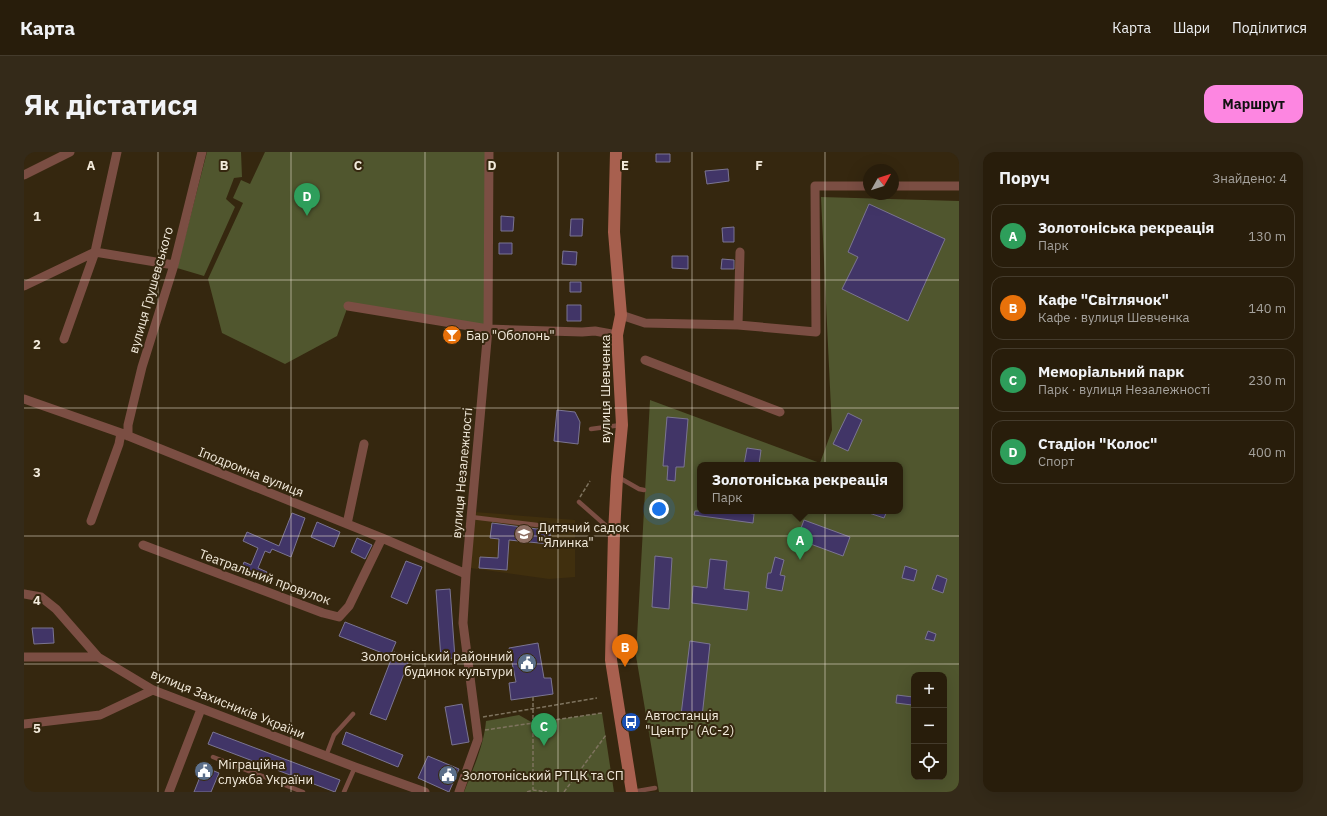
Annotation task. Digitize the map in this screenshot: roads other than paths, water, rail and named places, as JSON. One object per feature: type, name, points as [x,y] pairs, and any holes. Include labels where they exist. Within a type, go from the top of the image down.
[{"type":"main road","name":"вулиця Шевченка","points":[[616,152],[614,232],[621,315],[617,335],[622,425],[617,476],[614,533],[611,660],[632,792]]},
{"type":"street","points":[[24,175],[70,152]]},
{"type":"street","points":[[64,339],[95,252],[116,152]]},
{"type":"street","name":"вулиця Грушевського","points":[[92,521],[119,444],[128,425],[142,367],[174,265],[202,152]]},
{"type":"street","name":"вулиця Незалежності","points":[[459,792],[478,739],[463,623],[488,329],[489,152]]},
{"type":"street","points":[[621,315],[645,323],[738,325],[816,332],[815,186],[863,186]]},
{"type":"street","points":[[899,186],[959,186]]},
{"type":"street","points":[[24,286],[95,252],[174,265]]},
{"type":"street","points":[[738,325],[740,252]]},
{"type":"street","points":[[348,306],[488,329],[582,332],[595,331],[617,335]]},
{"type":"street","points":[[645,360],[780,412]]},
{"type":"street","name":"Іподромна вулиця","points":[[24,399],[124,435],[382,538],[466,574]]},
{"type":"street","points":[[346,524],[364,444]]},
{"type":"street","name":"Театральний провулок","points":[[143,545],[323,613],[339,617],[349,606],[382,538]]},
{"type":"street","name":"вулиця Захисників України","points":[[24,594],[42,597],[56,609],[98,657],[153,690],[412,790],[425,792]]},
{"type":"street","points":[[24,657],[98,657]]},
{"type":"street","points":[[24,724],[100,715],[153,690]]},
{"type":"street","points":[[169,792],[201,709]]},
{"type":"lane","points":[[591,429],[622,425]]},
{"type":"lane","points":[[617,476],[639,489],[644,490]]},
{"type":"lane","points":[[579,500],[614,533]]},
{"type":"lane","points":[[471,517],[537,525]]},
{"type":"lane","points":[[326,756],[334,735],[353,714]]},
{"type":"lane","points":[[213,757],[302,792]]},
{"type":"lane","points":[[344,792],[355,767]]},
{"type":"lane","points":[[632,792],[655,788]]},
{"type":"place","name":"Стадіон \"Колос\"","points":[[307,216]]},
{"type":"place","name":"Бар \"Оболонь\"","points":[[452,335]]},
{"type":"place","name":"Дитячий садок \"Ялинка\"","points":[[524,534]]},
{"type":"place","name":"Золотоніська рекреація","points":[[800,560]]},
{"type":"place","name":"Золотоніський районний будинок культури","points":[[527,663]]},
{"type":"place","name":"Кафе \"Світлячок\"","points":[[625,667]]},
{"type":"place","name":"Автостанція \"Центр\" (АС-2)","points":[[631,722]]},
{"type":"place","name":"Меморіальний парк","points":[[544,746]]},
{"type":"place","name":"Міграційна служба України","points":[[204,771]]},
{"type":"place","name":"Золотоніський РТЦК та СП","points":[[448,775]]}]
